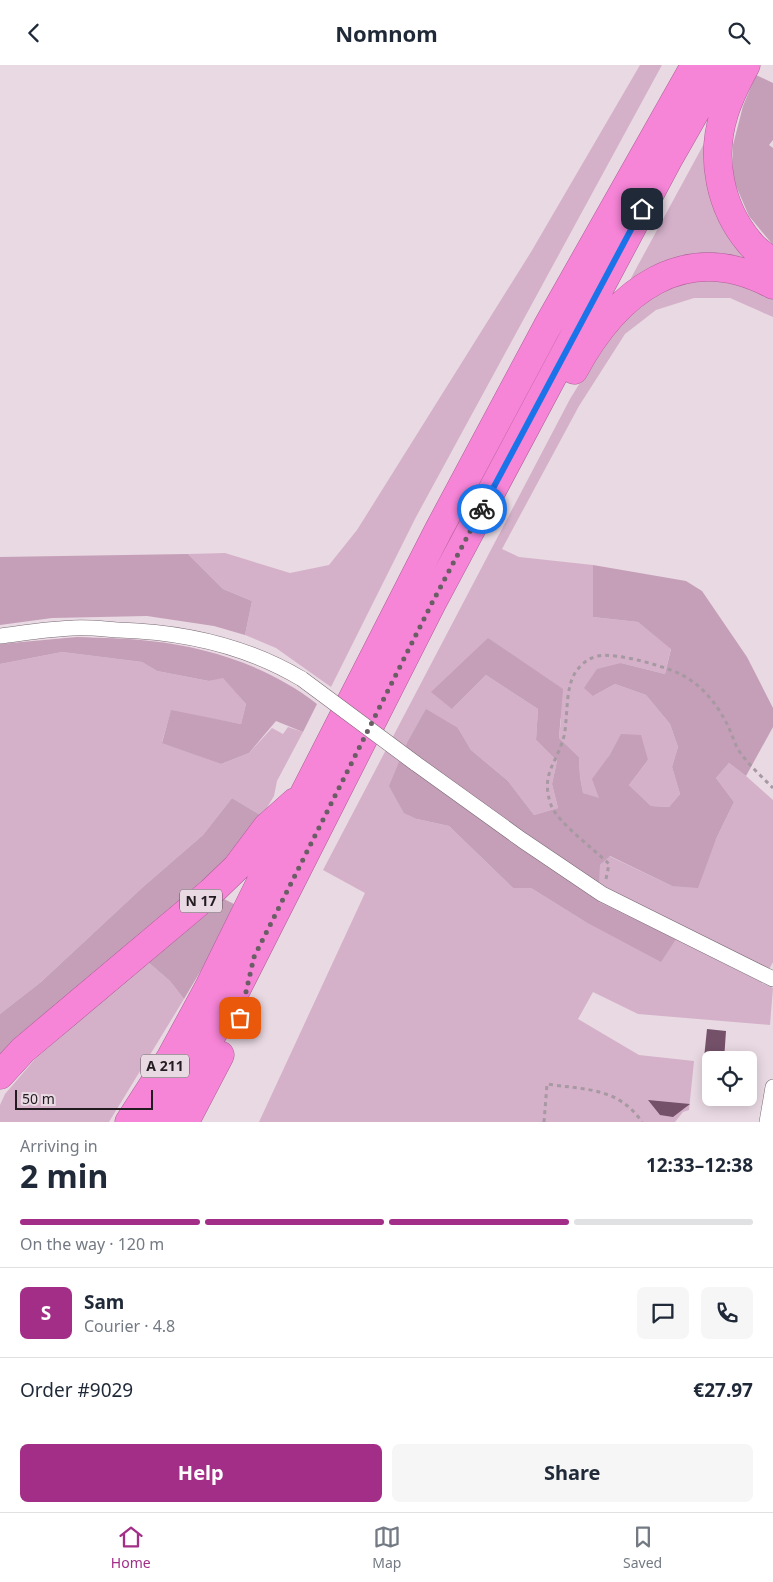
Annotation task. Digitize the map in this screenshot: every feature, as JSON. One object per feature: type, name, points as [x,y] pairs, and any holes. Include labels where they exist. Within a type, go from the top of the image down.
[{"type":"highway","name":"N 17","points":[[0,1075],[23,1050],[211,892],[236,867],[267,827],[305,792],[438,531],[547,327],[695,65]]},
{"type":"highway","points":[[737,66],[724,114],[718,148],[719,174],[725,198],[735,223],[751,244],[773,263]]},
{"type":"highway","points":[[185,1122],[240,1018],[254,957],[432,603],[669,158],[737,66]]},
{"type":"highway","points":[[525,430],[547,420],[581,357],[616,310],[636,291],[656,278],[679,270],[700,267],[746,273],[773,285]]},
{"type":"highway","name":"A 211","points":[[129,1122],[170,1057],[209,987],[305,792]]},
{"type":"highway","name":"A 211","points":[[158,1122],[221,1020],[254,957]]},
{"type":"street","points":[[0,636],[74,628],[154,631],[208,640],[251,653],[302,679],[522,840],[602,894],[773,979]]},
{"type":"street","points":[[767,1122],[773,1087]]},
{"type":"path","points":[[602,894],[609,864],[555,814],[547,784],[551,766],[563,740],[567,723],[569,694],[574,674],[586,661],[599,656],[615,657],[659,665],[688,678],[710,696],[728,725],[741,755],[773,789]]},
{"type":"path","points":[[544,1122],[547,1083],[612,1095],[632,1107],[642,1122]]},
{"type":"shaded area","points":[[640,65],[662,65],[416,517],[331,687],[276,648],[245,635],[252,601],[223,589],[188,554],[225,553],[290,573],[329,565],[357,530],[531,252]]},
{"type":"shaded area","points":[[756,75],[773,83],[773,140],[769,145],[773,148],[773,245],[749,216],[733,179],[733,145],[743,106]]},
{"type":"shaded area","points":[[706,140],[753,255],[746,266],[635,281],[631,278]]},
{"type":"shaded area","points":[[717,280],[742,285],[773,299],[773,317],[730,298],[694,298],[656,310],[625,334],[579,406],[502,549],[519,557],[593,565],[593,617],[638,622],[671,648],[665,674],[621,663],[593,696],[615,684],[646,695],[670,724],[678,747],[672,767],[680,794],[669,807],[651,806],[629,785],[648,760],[621,735],[609,756],[599,799],[583,793],[579,757],[559,738],[561,719],[488,638],[452,709],[486,675],[538,709],[536,740],[557,761],[552,784],[558,808],[534,815],[508,781],[471,750],[458,728],[417,819],[449,826],[513,888],[531,888],[584,921],[676,939],[599,902],[600,865],[609,856],[672,886],[716,839],[734,802],[716,778],[729,763],[773,800],[773,962],[762,983],[773,988],[770,1025],[638,1014],[593,992],[578,1019],[639,1055],[694,1061],[689,1110],[683,1112],[675,1122],[259,1122],[365,893],[323,870],[570,399],[602,347],[645,298],[688,281]]},
{"type":"shaded area","points":[[188,554],[223,589],[252,601],[245,635],[214,626],[147,616],[52,618],[0,625],[0,557]]},
{"type":"shaded area","points":[[593,565],[686,581],[702,591],[747,657],[773,708],[773,727],[746,776],[729,763],[716,778],[734,802],[716,839],[698,888],[672,886],[610,856],[600,865],[599,902],[676,939],[661,962],[584,921],[531,888],[513,888],[449,826],[417,819],[404,813],[389,786],[407,743],[426,709],[458,728],[471,750],[508,781],[534,815],[558,808],[552,784],[557,761],[536,740],[538,709],[486,675],[452,709],[431,692],[488,638],[563,689],[559,738],[579,757],[583,793],[599,798],[592,779],[609,756],[621,734],[641,735],[648,760],[629,785],[651,806],[669,807],[680,794],[672,767],[678,747],[670,724],[646,695],[615,684],[593,696],[584,688],[597,669],[621,663],[665,674],[671,649],[638,622],[593,617]]},
{"type":"shaded area","points":[[77,637],[150,641],[194,648],[216,654],[259,669],[299,691],[317,704],[303,732],[276,721],[249,753],[221,764],[162,743],[171,710],[241,724],[246,704],[223,678],[209,681],[157,671],[142,662],[62,652],[0,664],[0,644]]},
{"type":"shaded area","points":[[62,652],[142,662],[157,671],[209,681],[223,677],[246,704],[241,724],[171,711],[162,742],[221,764],[249,753],[272,728],[283,734],[288,727],[303,732],[277,781],[274,796],[262,816],[232,798],[203,835],[143,887],[41,982],[0,1014],[0,664]]},
{"type":"shaded area","points":[[232,798],[262,816],[204,887],[0,1061],[0,1014],[41,982],[143,887],[203,835]]},
{"type":"shaded area","points":[[222,898],[234,904],[216,945],[184,999],[170,981],[148,962]]},
{"type":"shaded area","points":[[148,962],[170,981],[184,999],[109,1122],[0,1122],[0,1105],[5,1094],[35,1059]]},
{"type":"building","points":[[707,1029],[726,1031],[725,1051],[705,1051]]},
{"type":"building","points":[[648,1100],[690,1104],[673,1117],[660,1115]]},
{"type":"way so far","points":[[240,1018],[254,957],[432,603],[482,509]]},
{"type":"route","points":[[482,509],[642,209]]}]
